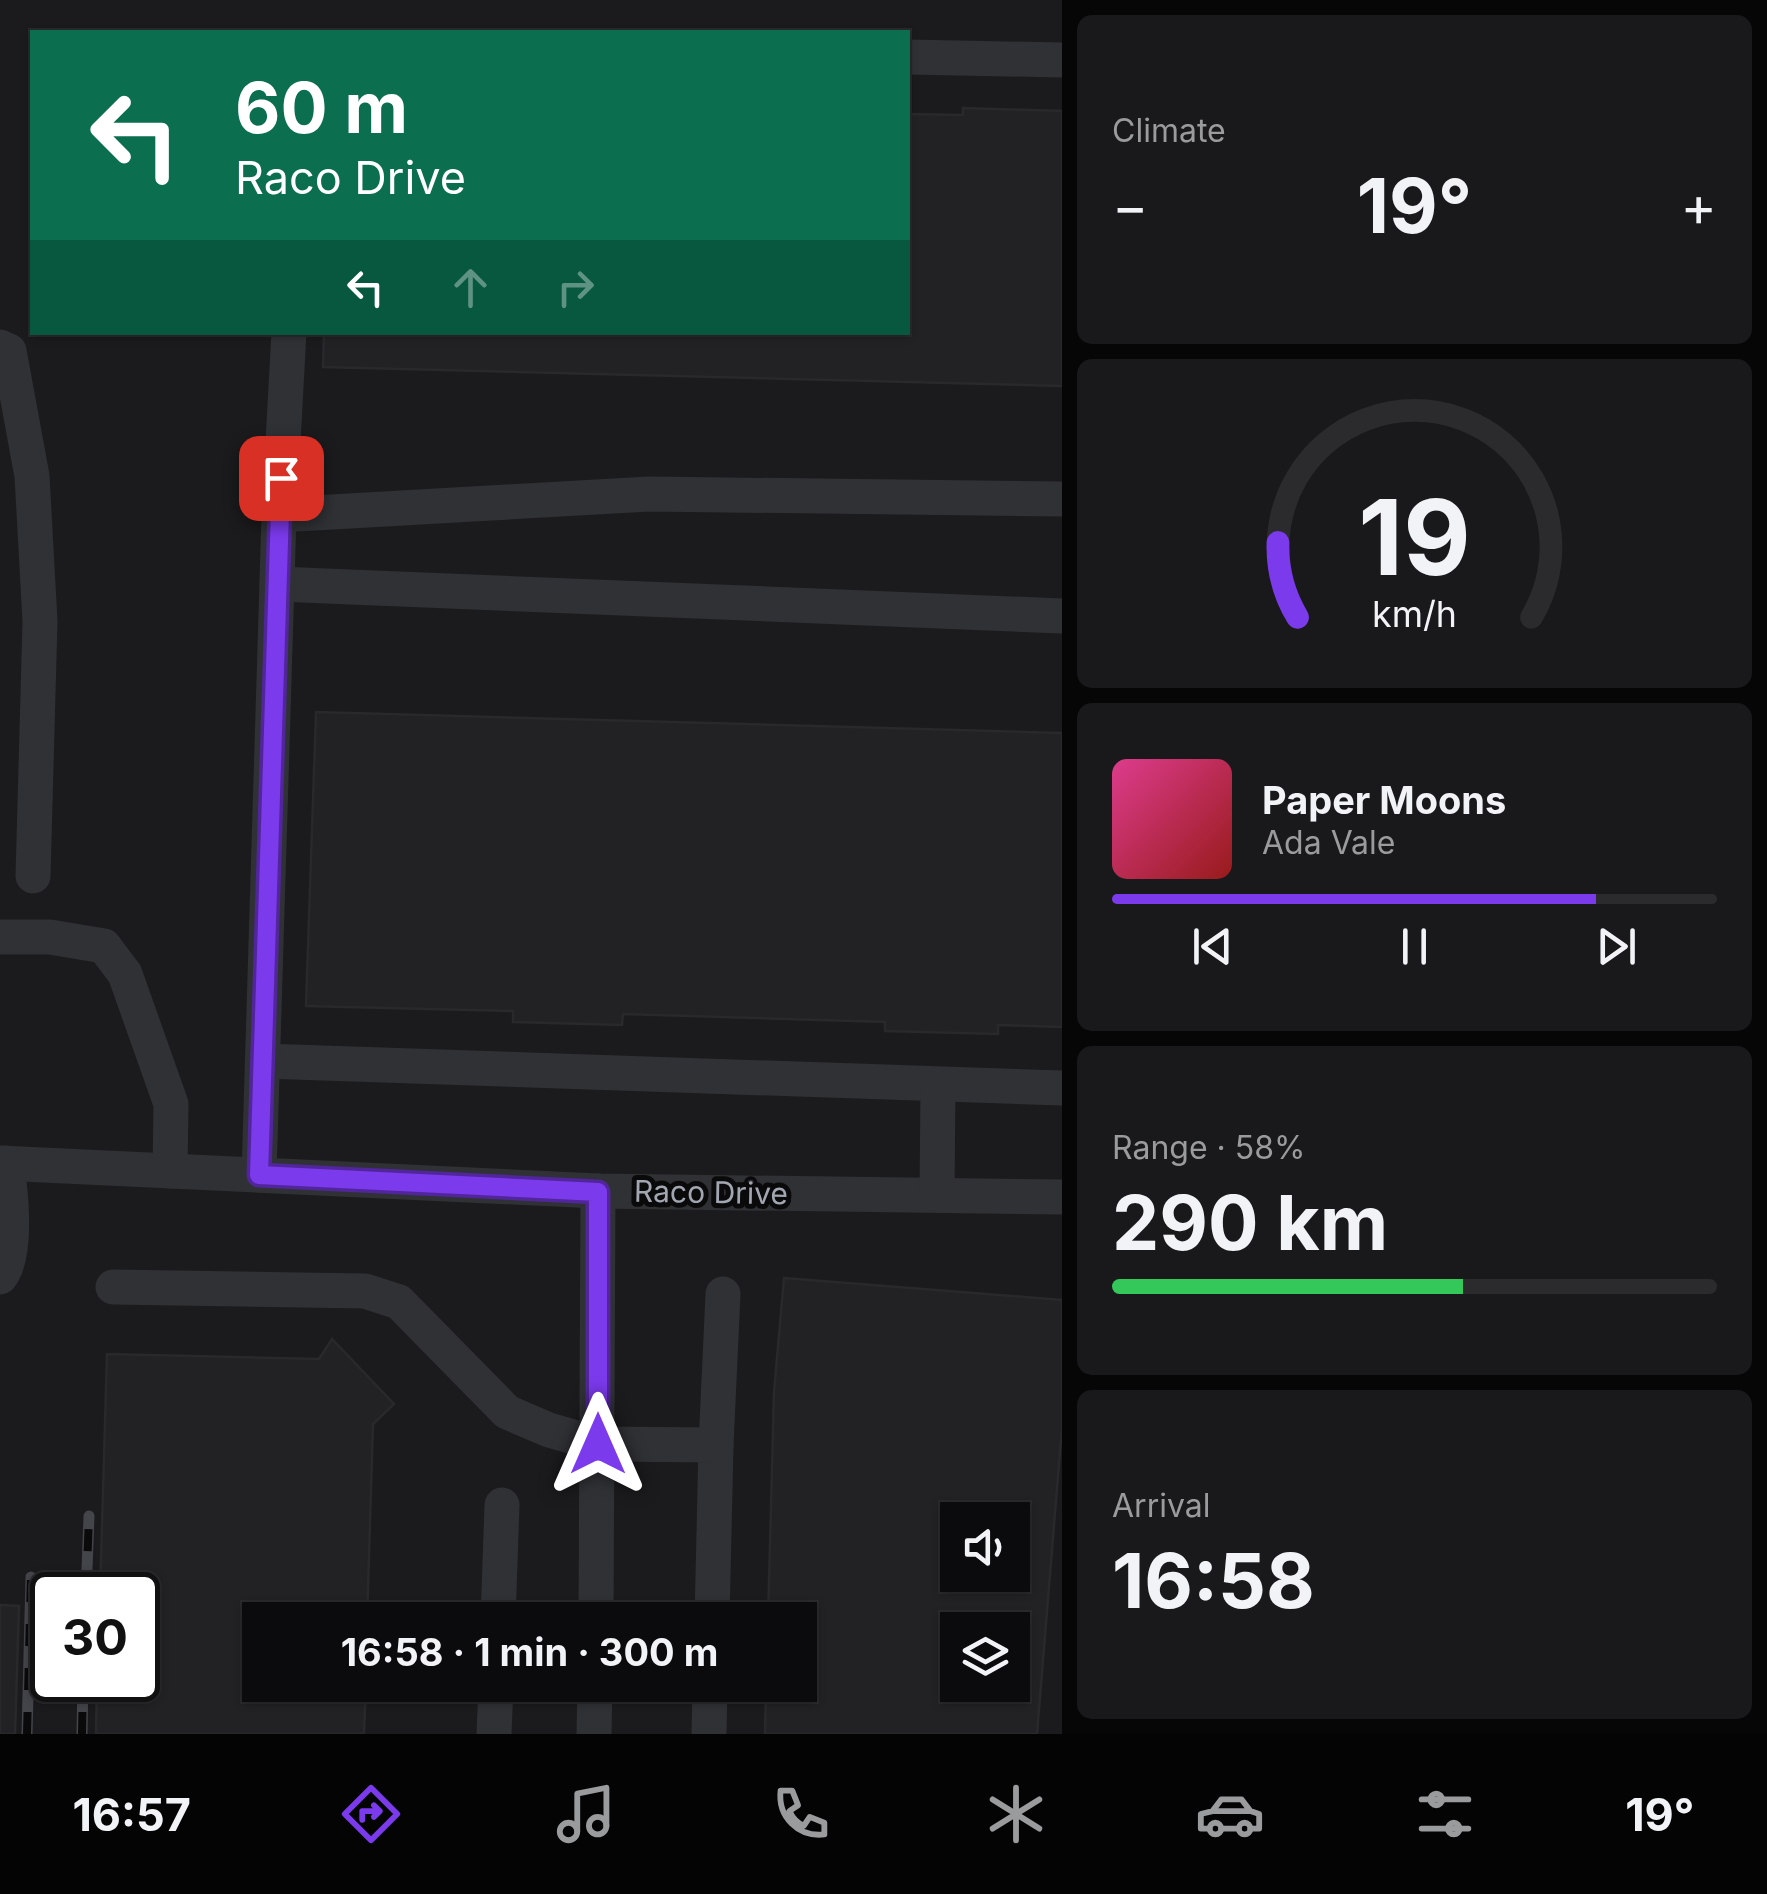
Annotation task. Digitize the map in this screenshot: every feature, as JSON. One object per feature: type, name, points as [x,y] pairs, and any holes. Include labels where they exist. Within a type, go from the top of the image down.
[{"type":"street","points":[[910,57],[1062,60]]},
{"type":"street","points":[[259,1175],[279,515],[289,335]]},
{"type":"street","points":[[0,348],[10,352],[32,476],[40,621],[34,876]]},
{"type":"street","points":[[279,515],[648,494],[1062,499]]},
{"type":"street","points":[[277,584],[1062,616]]},
{"type":"street","points":[[0,937],[50,937],[104,946],[125,974],[171,1104],[170,1171]]},
{"type":"street","points":[[262,1062],[1062,1088]]},
{"type":"street","points":[[937,1195],[938,1085]]},
{"type":"street","points":[[0,1277],[8,1268],[12,1197],[3,1163]]},
{"type":"street","name":"Raco Drive","points":[[3,1163],[598,1192],[1062,1197]]},
{"type":"street","points":[[596,1602],[598,1192]]},
{"type":"street","points":[[113,1287],[364,1291],[399,1302],[507,1412],[549,1430],[598,1444],[716,1446]]},
{"type":"street","points":[[712,1602],[723,1294]]},
{"type":"street","points":[[499,1602],[502,1505]]},
{"type":"street","points":[[494,1734],[495,1702]]},
{"type":"street","points":[[594,1734],[595,1702]]},
{"type":"street","points":[[709,1734],[710,1702]]},
{"type":"shaded area","points":[[0,0],[1062,0],[1062,1734],[0,1734]]},
{"type":"building","points":[[963,108],[1062,111],[1062,386],[323,367],[324,335],[910,335],[910,114],[963,115]]},
{"type":"building","points":[[316,712],[1062,733],[1062,1027],[998,1025],[998,1034],[885,1031],[885,1022],[623,1014],[622,1025],[513,1022],[513,1011],[306,1006]]},
{"type":"building","points":[[784,1278],[1062,1300],[1062,1427],[1037,1734],[765,1734],[766,1702],[817,1702],[817,1602],[768,1602],[774,1392]]},
{"type":"building","points":[[332,1339],[394,1404],[373,1424],[368,1602],[242,1602],[242,1702],[365,1702],[364,1734],[96,1734],[97,1702],[160,1702],[160,1572],[101,1572],[107,1354],[319,1359]]},
{"type":"building","points":[[0,1605],[19,1606],[15,1734],[0,1734]]},
{"type":"railway","points":[[87,1572],[89,1516]]},
{"type":"railway","points":[[27,1734],[30,1616]]},
{"type":"railway","points":[[82,1734],[83,1702]]},
{"type":"route","points":[[281,478],[259,1175],[598,1192],[598,1444]]}]
